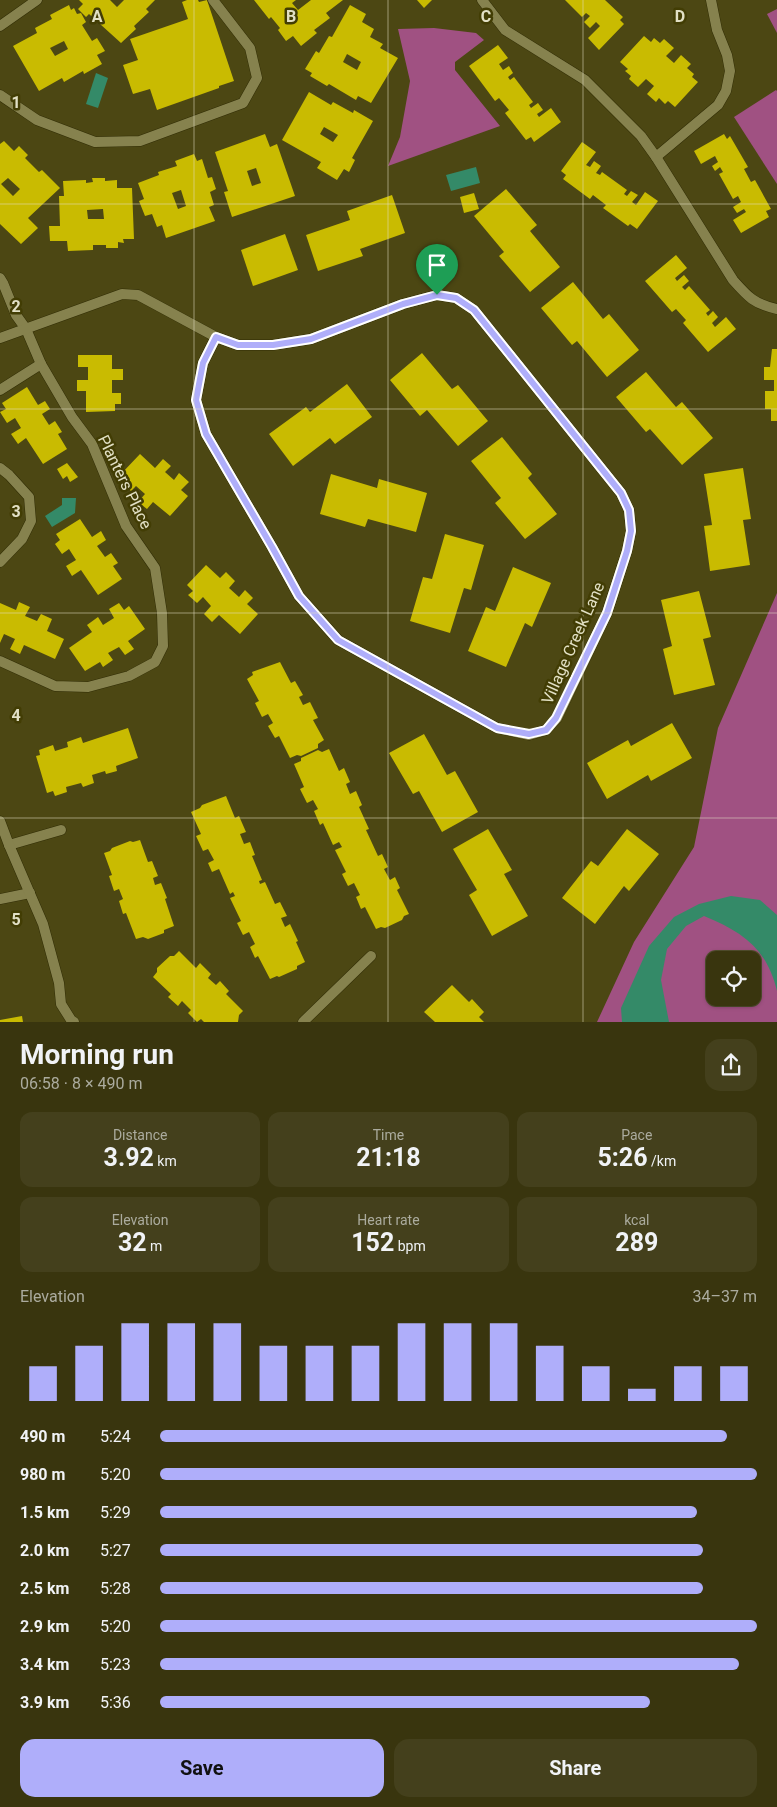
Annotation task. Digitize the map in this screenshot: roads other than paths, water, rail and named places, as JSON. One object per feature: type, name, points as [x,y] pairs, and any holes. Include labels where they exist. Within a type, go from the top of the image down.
[{"type":"street","points":[[0,26],[37,0]]},
{"type":"street","points":[[0,95],[37,120],[95,142],[140,142],[243,104],[257,78],[250,48],[213,0]]},
{"type":"street","points":[[482,0],[505,30],[584,80],[641,136],[733,280],[746,295],[761,305],[777,310]]},
{"type":"street","points":[[656,157],[718,105],[726,91],[730,71],[727,55],[717,30],[711,0]]},
{"type":"street","name":"Planters Place","points":[[0,278],[16,315],[26,329],[41,364],[72,417],[92,444],[126,526],[155,568],[162,613],[163,646],[155,662],[130,676],[88,687],[55,686],[0,661]]},
{"type":"street","name":"Village Creek Lane","points":[[0,338],[122,294],[138,295],[216,337],[238,345],[273,345],[311,339],[403,304],[437,295],[456,298],[474,310],[621,493],[629,510],[630,538],[607,613],[556,718],[546,730],[529,734],[497,728],[338,640],[299,596],[206,434],[196,400],[203,363],[216,337]]},
{"type":"street","points":[[0,390],[41,364]]},
{"type":"street","points":[[0,468],[29,497],[31,521],[22,539],[0,562]]},
{"type":"street","points":[[0,821],[43,924],[59,983],[61,1004],[70,1020],[74,1022]]},
{"type":"street","points":[[9,845],[61,830]]},
{"type":"street","points":[[0,838],[9,845]]},
{"type":"street","points":[[0,899],[30,893]]},
{"type":"street","points":[[304,1022],[371,956]]}]
